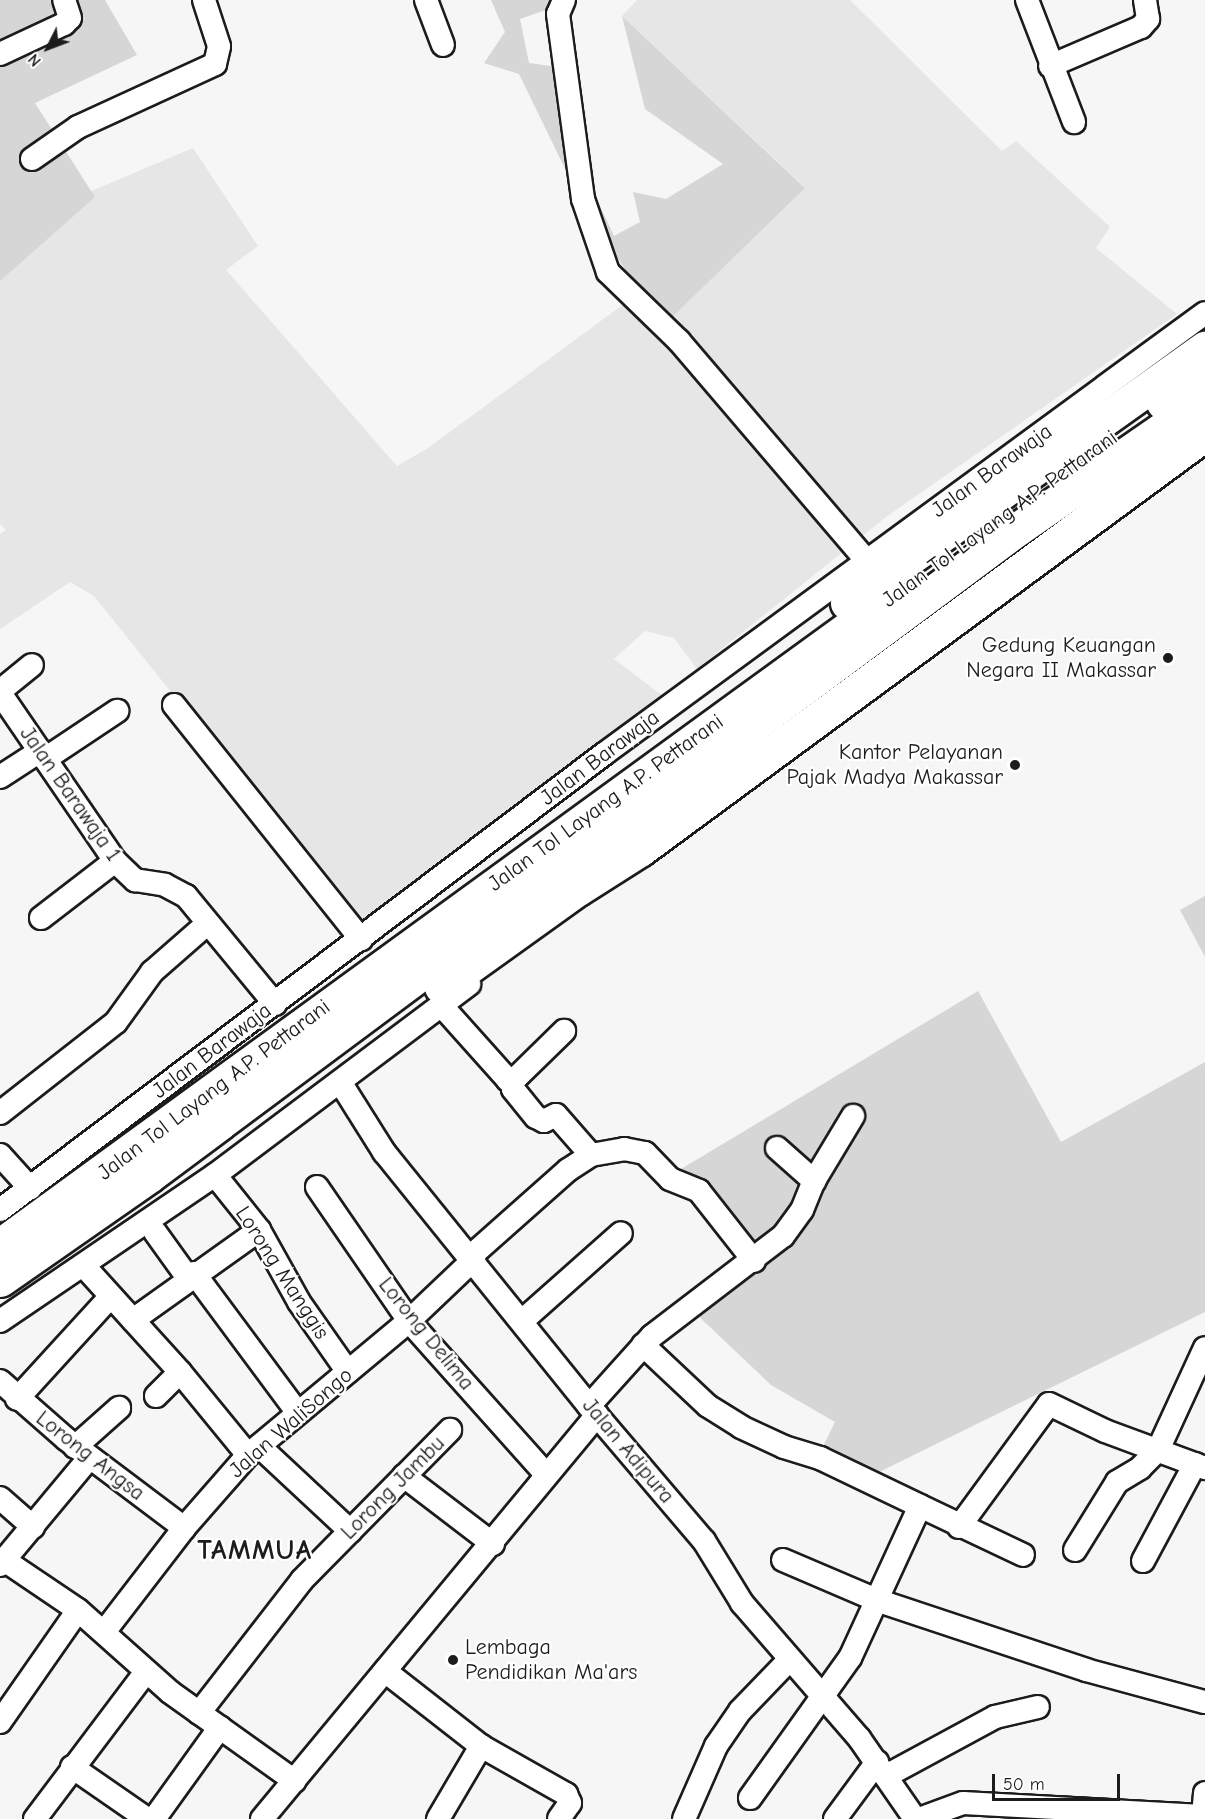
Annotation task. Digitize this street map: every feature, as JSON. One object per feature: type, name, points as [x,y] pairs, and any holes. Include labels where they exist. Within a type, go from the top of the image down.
[{"type":"highway","points":[[182,1113],[480,872],[889,572],[1205,348]]},
{"type":"highway","name":"Jalan Tol Layang A.P. Pettarani","points":[[4,1231],[182,1113],[543,848],[1205,374]]},
{"type":"highway","name":"Jalan Tol Layang A.P. Pettarani","points":[[2,1279],[149,1176],[1018,528],[1205,399]]},
{"type":"highway","points":[[2,1279],[168,1179],[578,889],[642,849],[1205,434]]},
{"type":"street","points":[[0,54],[64,24],[70,18],[64,0]]},
{"type":"street","points":[[32,159],[78,127],[215,64],[219,46],[204,0]]},
{"type":"street","points":[[426,0],[443,45]]},
{"type":"street","points":[[564,0],[558,14],[583,199],[608,272],[679,341],[868,562]]},
{"type":"street","points":[[1027,0],[1050,66],[1074,122]]},
{"type":"street","points":[[1050,66],[1142,27],[1148,19],[1145,0]]},
{"type":"street","name":"Jalan Barawaja","points":[[4,1231],[30,1188],[623,739],[868,562],[1205,313]]},
{"type":"street","points":[[0,692],[32,665]]},
{"type":"street","name":"Jalan Barawaja 1","points":[[0,692],[115,861],[135,880],[178,891],[208,923],[275,1004]]},
{"type":"street","points":[[174,705],[361,939]]},
{"type":"street","points":[[0,777],[43,755],[117,711]]},
{"type":"street","points":[[0,1321],[215,1175],[441,1005],[642,849]]},
{"type":"street","points":[[40,918],[115,861]]},
{"type":"street","points":[[0,1113],[120,1018],[152,972],[208,923]]},
{"type":"street","points":[[441,1005],[505,1078],[513,1079]]},
{"type":"street","points":[[564,1031],[513,1079],[513,1089],[536,1118],[544,1121],[556,1115],[591,1155],[624,1149],[645,1153],[670,1179],[699,1191],[754,1261]]},
{"type":"street","name":"Jalan Adipura","points":[[340,1082],[384,1152],[473,1258],[593,1410],[704,1540],[742,1603],[882,1769],[917,1819]]},
{"type":"street","points":[[262,1819],[493,1544],[643,1345],[682,1311],[754,1261],[794,1224],[814,1181],[853,1116]]},
{"type":"street","points":[[777,1148],[814,1181]]},
{"type":"street","points":[[0,1155],[30,1188]]},
{"type":"street","name":"Jalan WaliSongo","points":[[104,1632],[184,1528],[253,1450],[409,1321],[568,1170],[591,1155]]},
{"type":"street","name":"Lorong Manggis","points":[[215,1175],[259,1230],[299,1302],[348,1372]]},
{"type":"street","name":"Lorong Delima","points":[[316,1187],[409,1321],[545,1473]]},
{"type":"street","points":[[133,1320],[191,1275],[259,1230]]},
{"type":"street","points":[[155,1232],[298,1413]]},
{"type":"street","points":[[522,1321],[621,1233]]},
{"type":"street","points":[[82,1265],[253,1450],[350,1531]]},
{"type":"street","points":[[16,1399],[110,1297]]},
{"type":"street","points":[[643,1345],[708,1406],[741,1427],[784,1448],[820,1458],[959,1527],[1023,1555]]},
{"type":"street","points":[[1075,1550],[1117,1482],[1140,1468],[1158,1450],[1205,1348]]},
{"type":"street","points":[[156,1396],[180,1372]]},
{"type":"street","name":"Lorong Angsa","points":[[0,1381],[16,1399],[82,1452],[184,1528]]},
{"type":"street","points":[[959,1527],[1049,1404],[1105,1431],[1200,1466],[1143,1561]]},
{"type":"street","points":[[119,1408],[82,1452],[33,1527],[2,1562],[78,1610],[146,1673],[220,1726],[269,1766],[295,1780]]},
{"type":"street","name":"Lorong Jambu","points":[[199,1713],[302,1580],[450,1430]]},
{"type":"street","points":[[404,1476],[493,1544]]},
{"type":"street","points":[[0,1498],[33,1527]]},
{"type":"street","points":[[750,1798],[823,1698],[879,1601],[920,1506]]},
{"type":"street","points":[[783,1560],[879,1601],[1086,1670],[1205,1702]]},
{"type":"street","points":[[0,1722],[78,1610]]},
{"type":"street","points":[[684,1819],[716,1746],[740,1711],[790,1659]]},
{"type":"street","points":[[385,1671],[565,1809]]},
{"type":"street","points":[[35,1819],[72,1767],[146,1673]]},
{"type":"street","points":[[835,1819],[882,1769],[978,1725],[1038,1707]]},
{"type":"street","points":[[154,1819],[220,1726]]},
{"type":"street","points":[[438,1819],[481,1746]]},
{"type":"street","points":[[72,1767],[147,1819]]},
{"type":"street","points":[[917,1819],[952,1805],[986,1802],[1203,1817],[1205,1793]]},
{"type":"shaded area","points":[[0,0],[105,0],[137,55],[35,103],[95,197],[0,281]]},
{"type":"shaded area","points":[[491,0],[562,0],[563,4],[520,19],[529,63],[557,67],[571,144],[614,236],[640,222],[633,192],[666,199],[723,164],[645,109],[622,16],[805,188],[664,325],[588,216],[519,74],[484,63],[505,32]]},
{"type":"shaded area","points":[[637,0],[850,0],[1002,151],[1016,141],[1110,227],[1096,248],[1177,314],[886,517],[697,669],[674,638],[645,631],[614,659],[663,696],[361,929],[94,596],[70,582],[0,629],[0,534],[6,530],[0,524],[0,241],[56,206],[193,148],[258,246],[226,270],[397,466],[428,448],[640,292],[805,187],[622,16]]},
{"type":"shaded area","points":[[1205,896],[1205,957],[1180,910]]},
{"type":"shaded area","points":[[978,991],[1061,1142],[1205,1062],[1205,1312],[869,1477],[817,1459],[835,1422],[771,1385],[693,1311],[744,1270],[676,1172]]},
{"type":"place","name":"Gedung Keuangan Negara II Makassar","points":[[1168,658]]},
{"type":"place","name":"Kantor Pelayanan Pajak Madya Makassar","points":[[1015,765]]},
{"type":"place","name":"Lembaga Pendidikan Ma'ars","points":[[453,1660]]},
{"type":"district","name":"TAMMUA","points":[[255,1550]]}]
